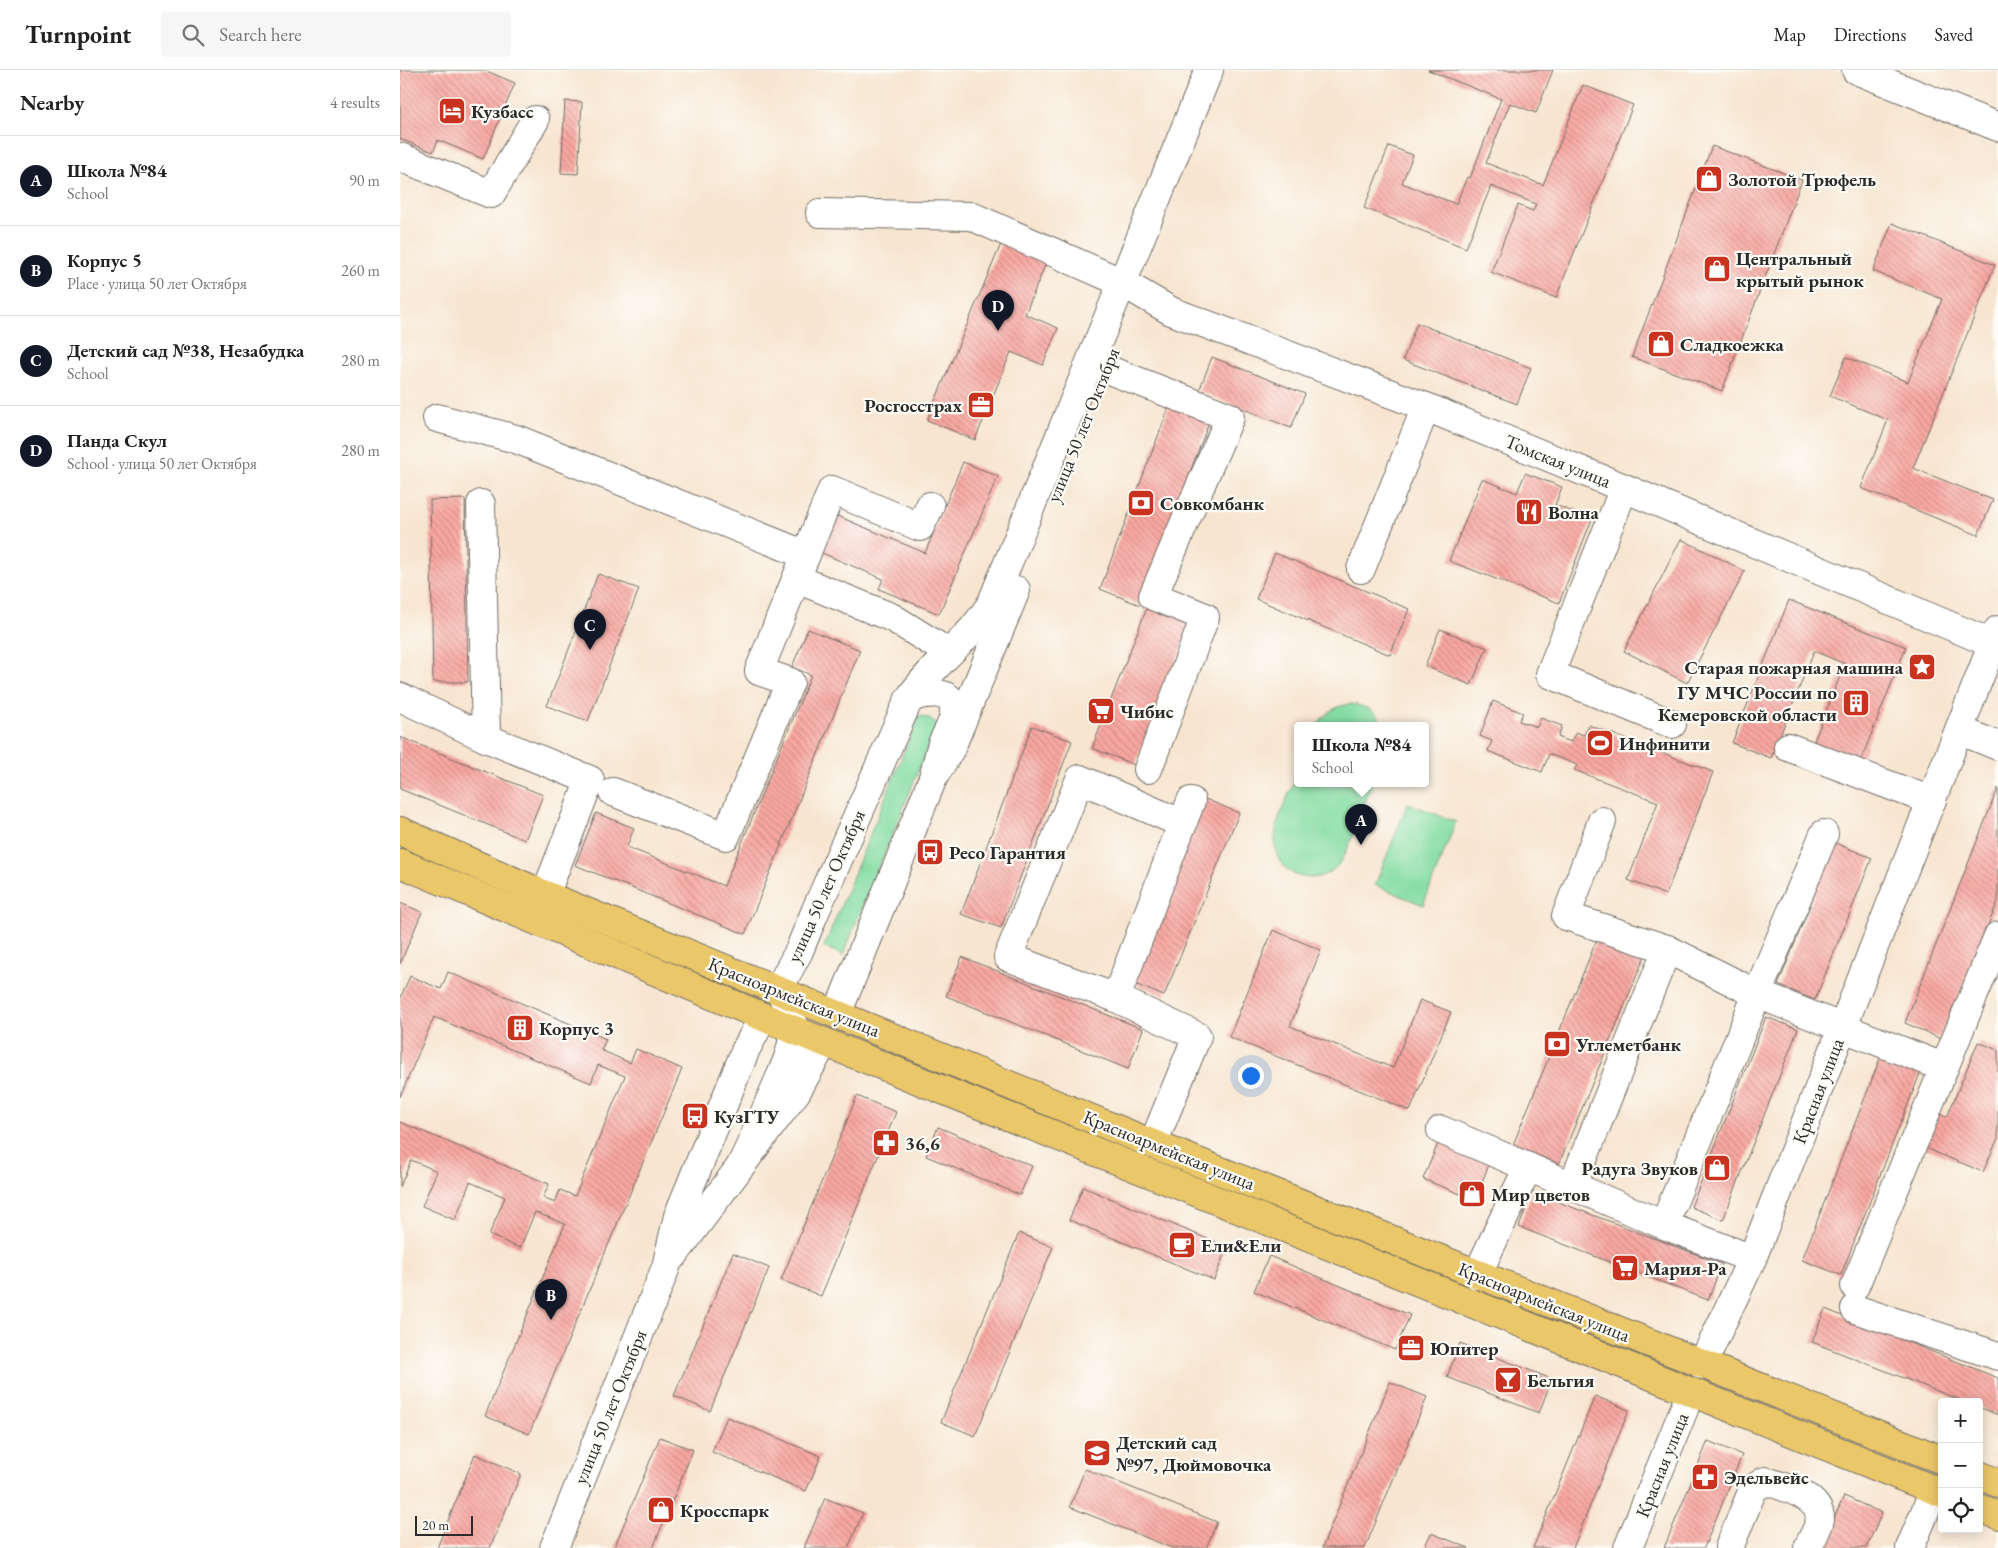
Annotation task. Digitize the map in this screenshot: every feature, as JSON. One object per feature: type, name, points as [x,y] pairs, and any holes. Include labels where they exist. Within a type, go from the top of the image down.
[{"type":"main road","name":"Красноармейская улица","points":[[400,830],[545,895],[1153,1144],[1938,1458]]},
{"type":"main road","name":"Красноармейская улица","points":[[400,863],[794,1030],[1938,1491]]},
{"type":"main road","name":"улица 50 лет Октября","points":[[763,1017],[778,990]]},
{"type":"main road","name":"улица 50 лет Октября","points":[[824,1042],[836,1014]]},
{"type":"main road","name":"Красная улица","points":[[1691,1392],[1702,1365]]},
{"type":"main road","points":[[1983,1477],[1998,1483]]},
{"type":"main road","points":[[1983,1509],[1998,1515]]},
{"type":"street","name":"улица 50 лет Октября","points":[[1130,288],[1209,70]]},
{"type":"street","name":"улица 50 лет Октября","points":[[933,778],[951,748],[1098,366],[1130,288],[1228,70]]},
{"type":"street","points":[[1856,70],[1998,127]]},
{"type":"street","points":[[402,163],[491,194],[535,120]]},
{"type":"street","name":"Томская улица","points":[[820,213],[970,216],[1130,288],[1171,311],[1426,407],[1995,637]]},
{"type":"street","name":"улица 50 лет Октября","points":[[778,990],[799,950],[909,699],[921,681],[984,616],[992,602],[1098,366]]},
{"type":"street","points":[[1098,366],[1230,417],[1153,596],[1205,617],[1148,769]]},
{"type":"street","points":[[1361,569],[1426,407]]},
{"type":"street","points":[[437,418],[516,439],[802,567],[893,618],[949,653]]},
{"type":"street","points":[[1624,488],[1550,674],[1672,724]]},
{"type":"street","points":[[613,792],[726,836],[790,682],[759,671],[832,490],[920,527],[930,506]]},
{"type":"street","points":[[481,504],[486,738]]},
{"type":"street","name":"Красная улица","points":[[1702,1365],[1752,1259],[1995,637]]},
{"type":"street","name":"улица 50 лет Октября","points":[[836,1014],[933,778],[941,746],[953,719],[954,710],[952,704],[943,695],[930,692],[909,699]]},
{"type":"street","points":[[400,697],[486,738],[590,780],[545,895]]},
{"type":"street","points":[[1959,730],[1998,746]]},
{"type":"street","points":[[1788,747],[1910,794],[1932,800]]},
{"type":"street","points":[[1116,998],[1187,812],[1080,779],[1008,957],[1116,998],[1197,1036],[1153,1144]]},
{"type":"street","points":[[1602,821],[1566,916],[1667,949],[1757,994],[1824,1021],[1843,1026],[1943,1067]]},
{"type":"street","points":[[1664,1225],[1824,834]]},
{"type":"street","points":[[1998,936],[1943,1067],[1855,1297],[1998,1356]]},
{"type":"street","points":[[1572,1187],[1667,949]]},
{"type":"street","points":[[741,1165],[786,1065],[794,1030],[788,1003],[778,990]]},
{"type":"street","name":"улица 50 лет Октября","points":[[554,1548],[666,1267],[678,1216],[746,1049],[763,1017]]},
{"type":"street","name":"улица 50 лет Октября","points":[[666,1267],[797,1091],[824,1042]]},
{"type":"street","points":[[1441,1130],[1572,1187],[1752,1259]]},
{"type":"street","points":[[1477,1275],[1528,1167]]},
{"type":"street","name":"Красная улица","points":[[1628,1548],[1691,1392]]},
{"type":"street","points":[[1729,1548],[1753,1489],[1764,1481],[1783,1486],[1816,1505],[1820,1519],[1808,1548]]},
{"type":"street","points":[[1910,1548],[1938,1491]]},
{"type":"green space","points":[[1349,704],[1360,706],[1370,710],[1378,716],[1382,722],[1320,722],[1330,711]]},
{"type":"green space","points":[[920,716],[929,718],[937,725],[843,955],[824,947]]},
{"type":"green space","points":[[1294,783],[1294,787],[1371,787],[1352,839],[1342,859],[1331,872],[1322,876],[1308,878],[1293,874],[1281,863],[1276,853],[1275,842],[1283,807]]},
{"type":"green space","points":[[1408,803],[1456,822],[1423,905],[1375,885]]},
{"type":"building","name":"Кузбасс","points":[[400,70],[484,70],[515,83],[483,159],[438,140],[433,152],[400,139]]},
{"type":"building","points":[[1428,70],[1553,70],[1536,113],[1510,103],[1486,163],[1543,185],[1583,85],[1633,105],[1556,298],[1491,272],[1518,205],[1533,211],[1536,204],[1491,186],[1466,248],[1364,208],[1389,146],[1413,155],[1402,183],[1456,204],[1467,177],[1470,178],[1501,99]]},
{"type":"building","points":[[565,101],[582,102],[578,174],[561,173]]},
{"type":"building","name":"Центральный крытый рынок","points":[[1712,146],[1802,180],[1722,391],[1632,357]]},
{"type":"building","points":[[1892,223],[1995,265],[1913,468],[1993,500],[1978,535],[1861,488],[1888,420],[1830,396],[1846,357],[1908,382],[1942,299],[1873,271]]},
{"type":"building","points":[[1001,244],[1046,263],[1025,314],[1058,328],[1043,365],[1011,352],[975,440],[927,420]]},
{"type":"building","points":[[1417,323],[1531,368],[1517,404],[1403,360]]},
{"type":"building","points":[[1212,357],[1305,394],[1291,428],[1199,391]]},
{"type":"building","points":[[1171,402],[1211,417],[1140,605],[1100,589]]},
{"type":"building","points":[[963,462],[998,476],[939,614],[879,589],[883,579],[817,551],[833,514],[925,553]]},
{"type":"building","points":[[1525,473],[1562,487],[1555,505],[1592,519],[1559,603],[1449,561],[1482,479],[1517,493]]},
{"type":"building","points":[[465,499],[468,682],[433,682],[430,500]]},
{"type":"building","points":[[1681,539],[1745,571],[1687,683],[1624,651]]},
{"type":"building","points":[[1275,553],[1409,609],[1390,655],[1256,599]]},
{"type":"building","points":[[598,574],[639,589],[588,721],[547,706]]},
{"type":"building","name":"ГУ МЧС России по Кемеровской области","points":[[1789,600],[1906,647],[1859,765],[1812,746],[1845,664],[1814,651],[1771,758],[1732,743]]},
{"type":"building","points":[[1148,605],[1192,622],[1135,765],[1092,748]]},
{"type":"building","points":[[808,629],[860,650],[745,934],[575,865],[596,813],[634,828],[627,847],[724,886],[811,675],[792,667]]},
{"type":"building","points":[[1440,629],[1487,648],[1471,685],[1425,666]]},
{"type":"building","points":[[1493,701],[1523,713],[1519,721],[1537,727],[1541,718],[1562,726],[1558,737],[1571,742],[1576,732],[1584,735],[1589,725],[1713,772],[1666,895],[1628,880],[1658,802],[1574,770],[1577,765],[1549,754],[1542,772],[1488,751],[1492,741],[1480,736]]},
{"type":"building","points":[[1032,726],[1072,741],[1001,928],[961,914]]},
{"type":"building","points":[[400,737],[543,795],[525,840],[400,789]]},
{"type":"building","points":[[1998,788],[1998,901],[1941,1039],[1905,1023]]},
{"type":"building","points":[[1203,798],[1239,813],[1164,996],[1128,981]]},
{"type":"building","points":[[1835,843],[1872,858],[1815,1000],[1778,985]]},
{"type":"building","points":[[400,903],[422,912],[400,964]]},
{"type":"building","points":[[1273,930],[1321,950],[1290,1026],[1393,1068],[1420,1000],[1451,1012],[1410,1111],[1229,1037]]},
{"type":"building","points":[[1599,934],[1646,953],[1559,1164],[1513,1145]]},
{"type":"building","points":[[962,957],[1143,1029],[1128,1069],[946,996]]},
{"type":"building","points":[[448,972],[606,1039],[601,1050],[630,1063],[636,1049],[682,1069],[529,1434],[485,1416],[565,1224],[535,1212],[520,1248],[489,1235],[505,1197],[470,1182],[455,1220],[422,1206],[437,1171],[411,1160],[400,1187],[400,1122],[549,1184],[543,1198],[555,1203],[560,1190],[575,1196],[625,1076],[598,1065],[591,1083],[434,1017],[400,1097],[400,999],[410,976],[441,989]]},
{"type":"building","points":[[1766,1017],[1798,1029],[1723,1220],[1691,1207]]},
{"type":"building","points":[[1978,1042],[1998,1050],[1998,1138],[1983,1172],[1923,1147],[1938,1113],[1947,1117]]},
{"type":"building","points":[[1881,1056],[1921,1071],[1841,1275],[1802,1260]]},
{"type":"building","points":[[857,1096],[896,1112],[821,1296],[781,1280]]},
{"type":"building","points":[[938,1127],[1032,1166],[1020,1195],[926,1156]]},
{"type":"building","points":[[1440,1139],[1491,1159],[1475,1200],[1423,1179]]},
{"type":"building","points":[[1083,1187],[1227,1247],[1214,1280],[1069,1220]]},
{"type":"building","points":[[1532,1192],[1722,1264],[1708,1300],[1519,1227]]},
{"type":"building","points":[[1019,1233],[1053,1247],[975,1436],[941,1422]]},
{"type":"building","points":[[733,1253],[769,1268],[710,1411],[674,1396]]},
{"type":"building","points":[[1269,1256],[1410,1315],[1395,1350],[1254,1291]]},
{"type":"building","points":[[1825,1309],[1998,1378],[1998,1415],[1983,1409],[1983,1398],[1955,1398],[1812,1342]]},
{"type":"building","points":[[1460,1343],[1552,1379],[1539,1413],[1447,1377]]},
{"type":"building","points":[[1390,1382],[1427,1397],[1365,1548],[1322,1548]]},
{"type":"building","points":[[1595,1396],[1629,1410],[1573,1548],[1533,1548]]},
{"type":"building","points":[[727,1417],[821,1456],[806,1491],[712,1452]]},
{"type":"building","points":[[660,1437],[693,1450],[653,1548],[614,1548]]},
{"type":"building","points":[[1708,1441],[1742,1455],[1704,1548],[1664,1548]]},
{"type":"building","points":[[475,1454],[521,1474],[490,1548],[437,1548]]},
{"type":"building","points":[[1085,1469],[1217,1522],[1206,1548],[1172,1548],[1070,1507]]},
{"type":"building","points":[[1844,1496],[1882,1513],[1866,1548],[1821,1548]]},
{"type":"building","points":[[825,1498],[863,1513],[848,1548],[804,1548]]},
{"type":"building","points":[[1431,1533],[1469,1548],[1424,1548]]},
{"type":"place","name":"Кузбасс","points":[[452,111]]},
{"type":"place","name":"Золотой Трюфель","points":[[1709,179]]},
{"type":"place","name":"Центральный крытый рынок","points":[[1717,269]]},
{"type":"place","name":"Панда Скул","points":[[998,331]]},
{"type":"place","name":"Сладкоежка","points":[[1661,344]]},
{"type":"place","name":"Росгосстрах","points":[[981,405]]},
{"type":"place","name":"Совкомбанк","points":[[1141,503]]},
{"type":"place","name":"Волна","points":[[1529,512]]},
{"type":"place","name":"Детский сад №38, Незабудка","points":[[590,650]]},
{"type":"place","name":"Старая пожарная машина","points":[[1922,667]]},
{"type":"place","name":"ГУ МЧС России по Кемеровской области","points":[[1856,703]]},
{"type":"place","name":"Чибис","points":[[1101,711]]},
{"type":"place","name":"Инфинити","points":[[1600,743]]},
{"type":"place","name":"Школа №84","points":[[1361,845]]},
{"type":"place","name":"Ресо Гарантия","points":[[930,852]]},
{"type":"place","name":"Корпус 3","points":[[520,1028]]},
{"type":"place","name":"Углеметбанк","points":[[1557,1044]]},
{"type":"place","name":"КузГТУ","points":[[695,1116]]},
{"type":"place","name":"36,6","points":[[886,1143]]},
{"type":"place","name":"Радуга Звуков","points":[[1717,1168]]},
{"type":"place","name":"Мир цветов","points":[[1472,1194]]},
{"type":"place","name":"Ели&Ели","points":[[1182,1245]]},
{"type":"place","name":"Мария-Ра","points":[[1625,1268]]},
{"type":"place","name":"Корпус 5","points":[[551,1320]]},
{"type":"place","name":"Юпитер","points":[[1411,1348]]},
{"type":"place","name":"Бельгия","points":[[1508,1380]]},
{"type":"place","name":"Детский сад №97, Дюймовочка","points":[[1097,1453]]},
{"type":"place","name":"Эдельвейс","points":[[1705,1477]]},
{"type":"place","name":"Кросспарк","points":[[661,1510]]}]
